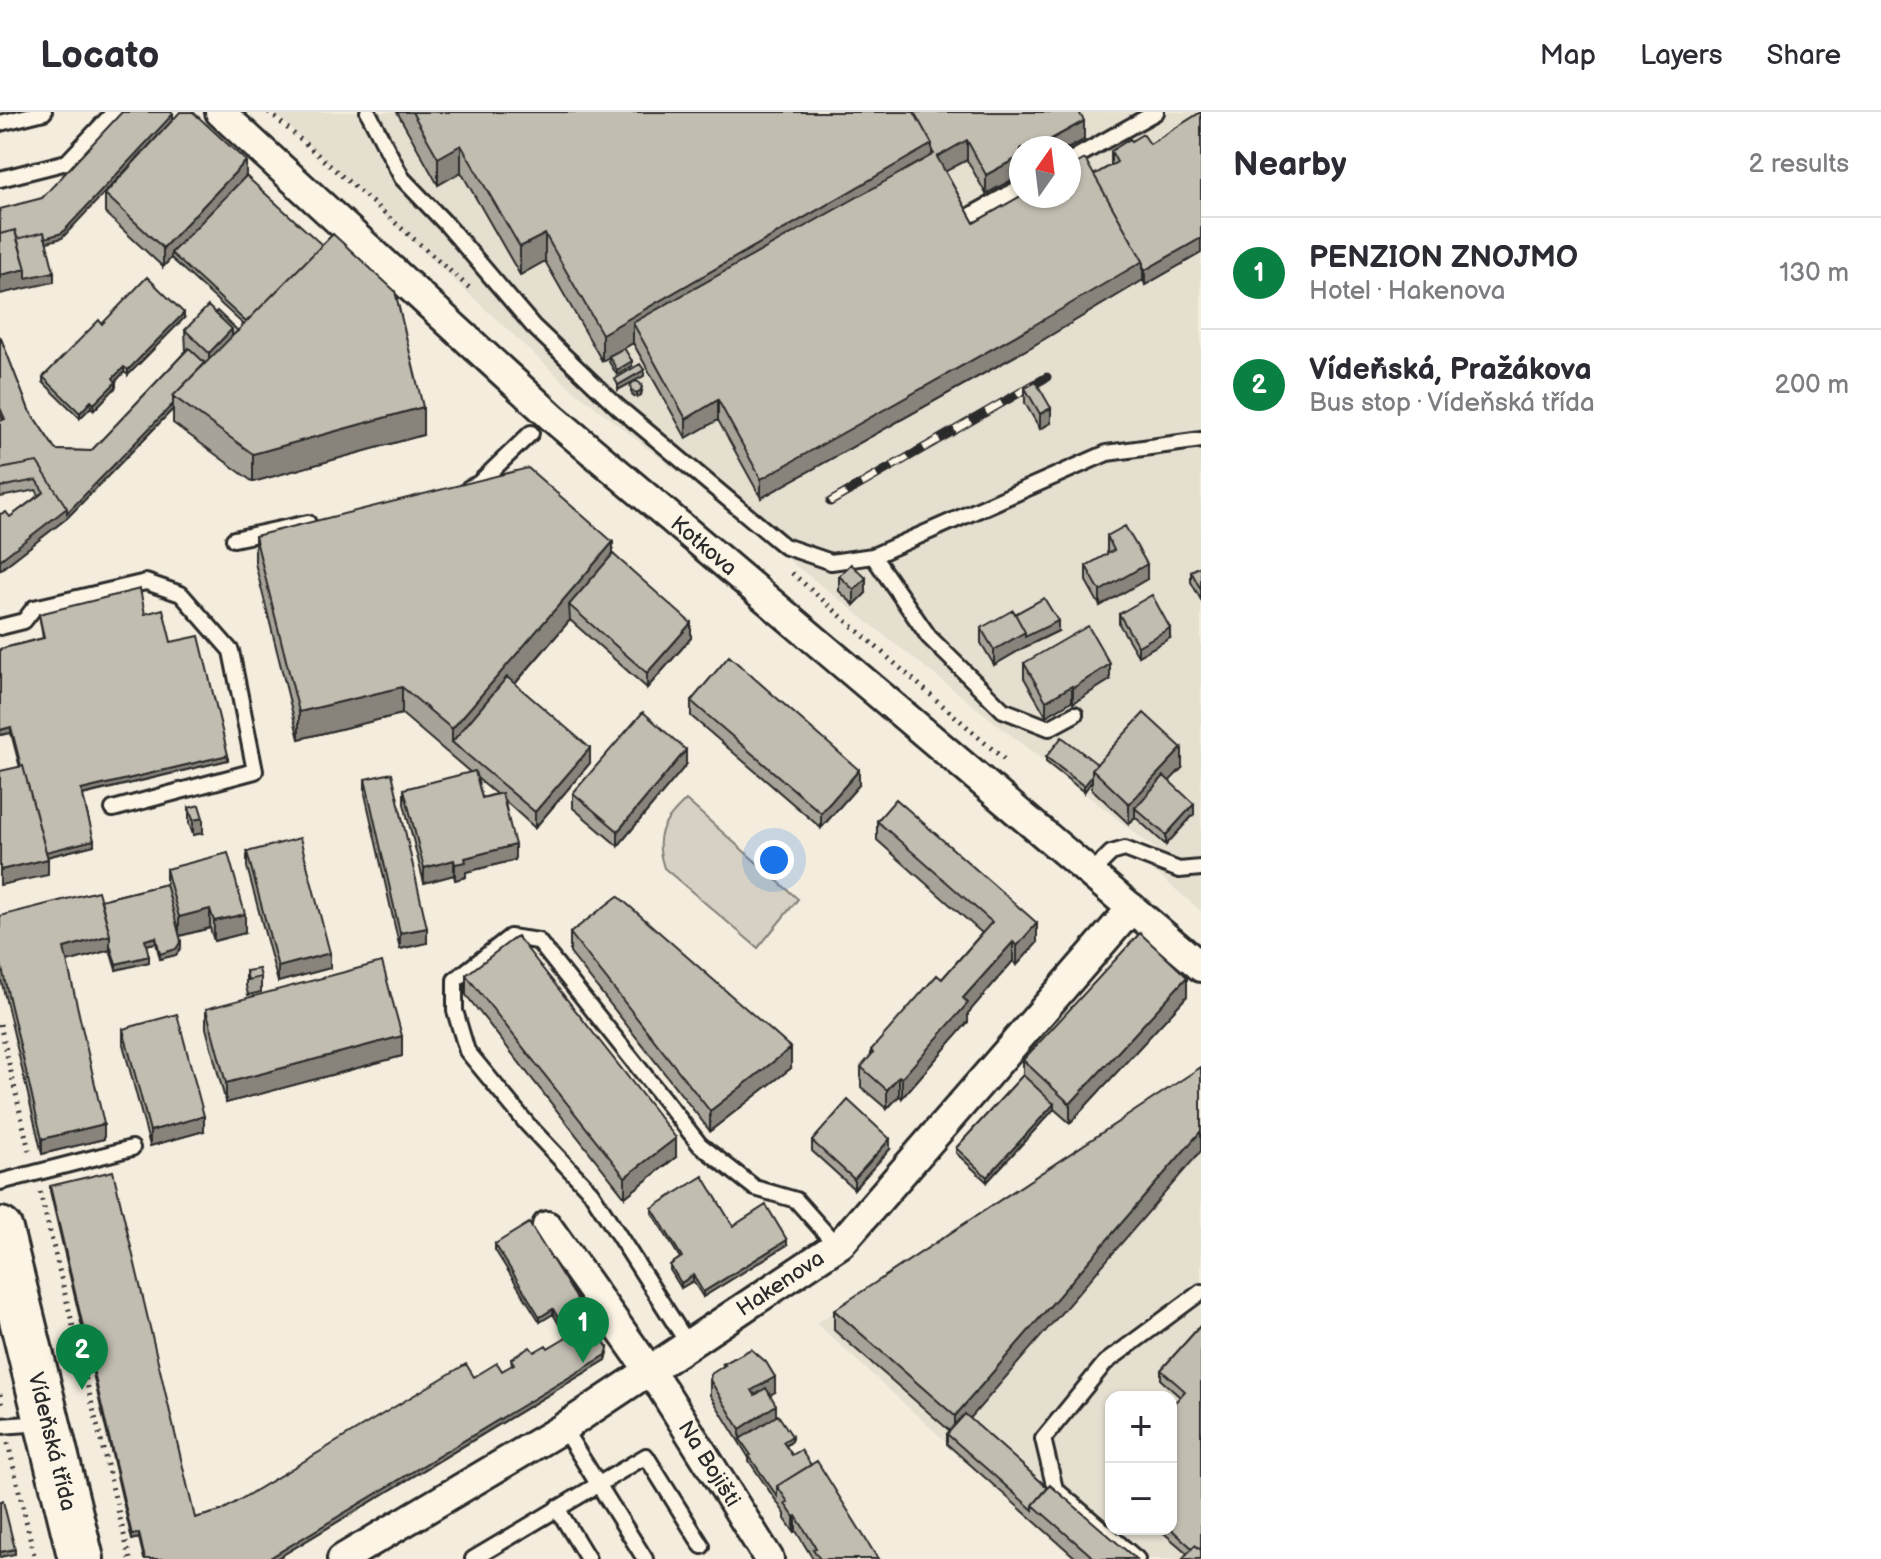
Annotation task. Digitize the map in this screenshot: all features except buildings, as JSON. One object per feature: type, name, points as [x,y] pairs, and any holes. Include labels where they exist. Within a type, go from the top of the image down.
[{"type":"main road","name":"Vídeňská třída","points":[[0,1230],[18,1425],[81,1559]]},
{"type":"street","name":"Kotkova","points":[[220,112],[554,419],[1201,967]]},
{"type":"street","name":"Hakenova","points":[[342,1559],[563,1428],[841,1243],[1132,908]]},
{"type":"street","name":"Na Bojišti","points":[[547,1226],[663,1390],[769,1559]]},
{"type":"lane","points":[[0,123],[44,112]]},
{"type":"lane","points":[[0,179],[67,162],[114,112]]},
{"type":"lane","points":[[368,112],[402,178],[447,225],[533,326],[618,407],[784,546],[831,562],[873,556],[1107,453],[1201,440]]},
{"type":"lane","points":[[1081,154],[1156,112]]},
{"type":"lane","points":[[973,214],[1009,194]]},
{"type":"lane","points":[[458,491],[478,484],[531,433]]},
{"type":"lane","points":[[234,539],[325,519]]},
{"type":"lane","points":[[873,556],[929,637],[1003,710],[1049,728],[1075,714]]},
{"type":"lane","points":[[0,627],[24,621],[34,608],[146,582],[181,594],[231,651],[255,771],[113,809]]},
{"type":"lane","points":[[1091,873],[1111,853],[1125,849],[1179,870],[1201,868]]},
{"type":"lane","points":[[688,1344],[591,1192],[528,1125],[467,1051],[455,1011],[455,980],[510,937],[538,941],[700,1145],[755,1188],[796,1200],[837,1246]]},
{"type":"lane","points":[[0,1182],[132,1148]]},
{"type":"lane","points":[[1137,1559],[1055,1489],[1043,1439],[1105,1363],[1201,1292]]},
{"type":"lane","points":[[563,1428],[645,1559]]},
{"type":"lane","points":[[473,1559],[646,1456],[702,1546]]},
{"type":"lane","points":[[557,1508],[588,1559]]},
{"type":"path","points":[[0,1024],[130,1559]]},
{"type":"path","points":[[0,1394],[18,1425],[7,1441],[35,1559]]},
{"type":"shaded area","points":[[273,112],[1201,112],[1201,911],[1153,870],[1159,852],[566,384]]},
{"type":"shaded area","points":[[686,800],[798,899],[758,948],[664,868],[660,846],[662,830]]},
{"type":"shaded area","points":[[1201,1080],[1201,1559],[1074,1559],[816,1323]]},
{"type":"railway","points":[[830,502],[1047,377]]},
{"type":"place","name":"PENZION ZNOJMO","points":[[583,1363]]},
{"type":"place","name":"Vídeňská, Pražákova","points":[[82,1390]]}]
